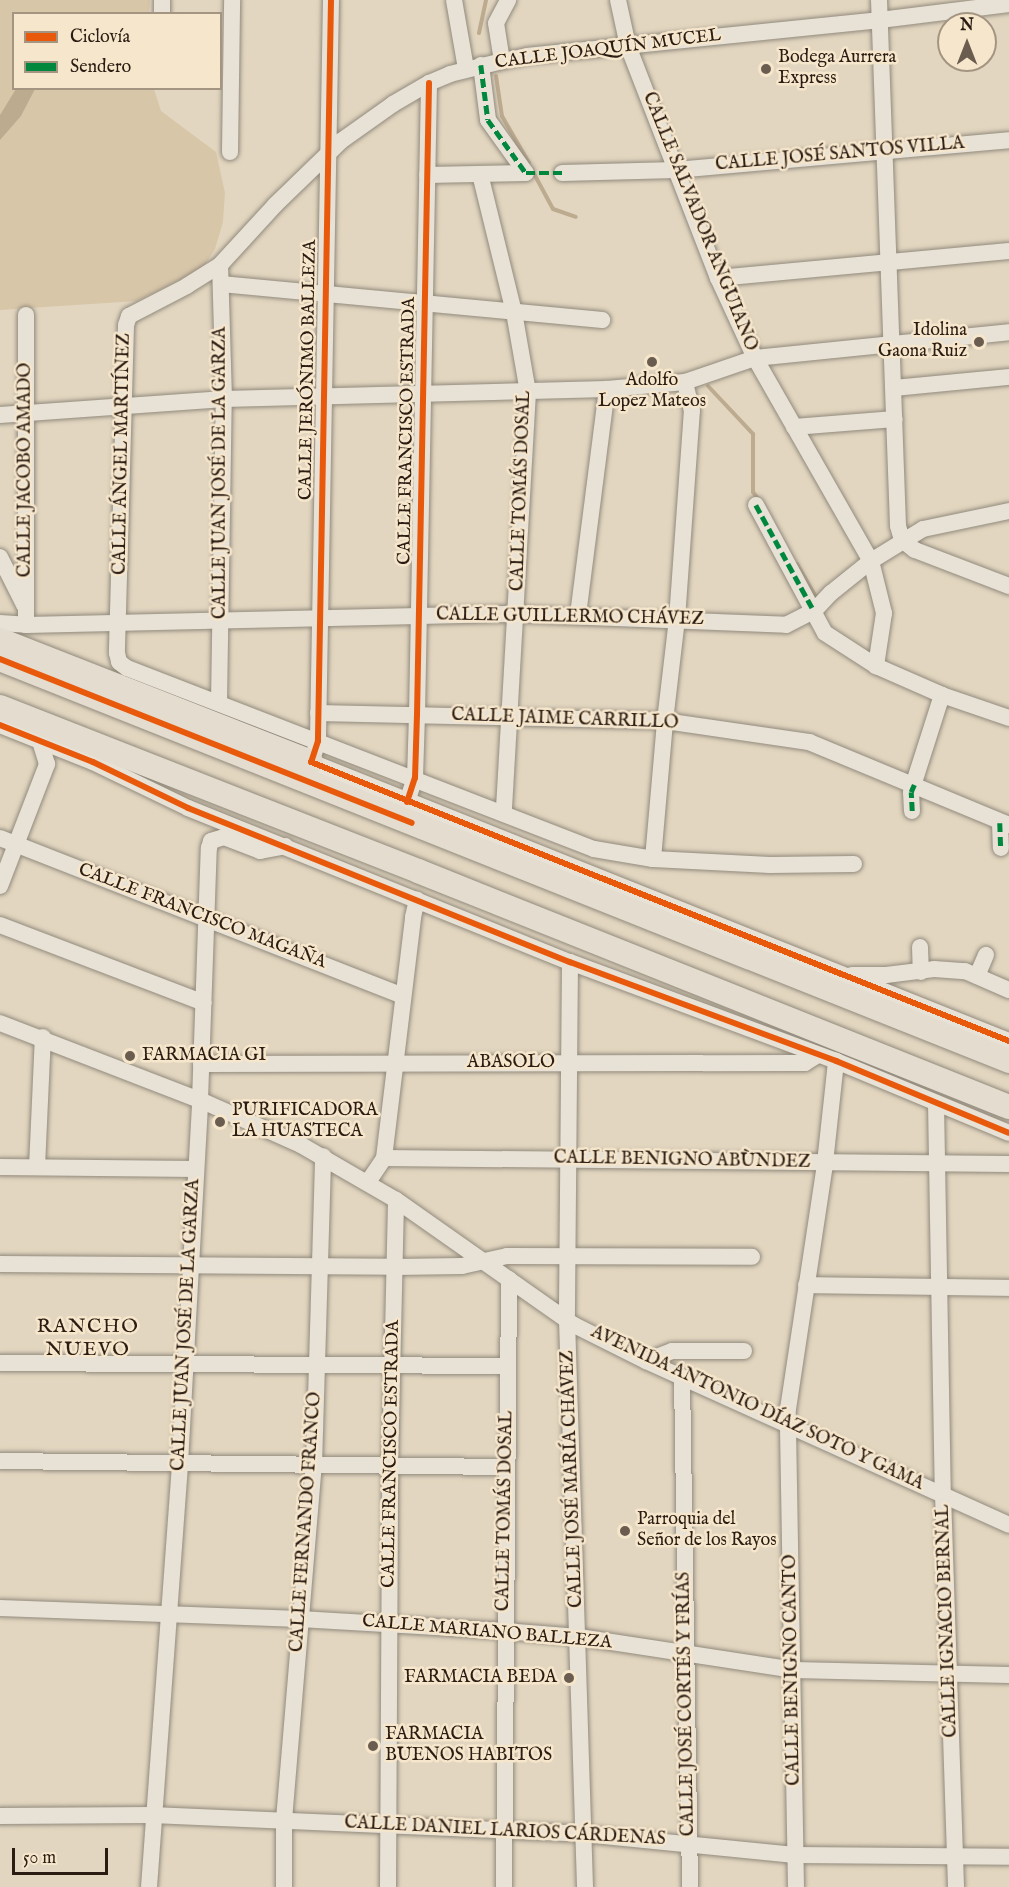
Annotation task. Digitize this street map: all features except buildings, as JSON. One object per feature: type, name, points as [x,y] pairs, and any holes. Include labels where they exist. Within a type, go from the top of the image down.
[{"type":"highway","points":[[0,640],[314,752]]},
{"type":"highway","points":[[0,659],[1009,1061]]},
{"type":"highway","points":[[0,707],[407,866],[1009,1107]]},
{"type":"street","points":[[230,152],[232,0]]},
{"type":"street","name":"CALLE JERÓNIMO BALLEZA","points":[[314,752],[318,713],[332,0]]},
{"type":"street","points":[[427,175],[526,173],[488,120],[454,0]]},
{"type":"street","points":[[459,18],[461,0]]},
{"type":"street","points":[[502,61],[496,23],[508,0]]},
{"type":"street","name":"CALLE SALVADOR ANGUIANO","points":[[618,0],[628,46],[718,278],[755,358],[870,561],[884,613],[876,666]]},
{"type":"street","points":[[879,0],[898,526],[902,540],[915,550],[1009,586]]},
{"type":"street","name":"CALLE JOAQUÍN MUCEL","points":[[220,265],[328,154],[361,125],[429,83],[474,67],[527,56],[880,20],[1009,4]]},
{"type":"street","name":"CALLE FRANCISCO ESTRADA","points":[[407,802],[415,778],[417,715],[429,83]]},
{"type":"street","name":"CALLE JOSÉ SANTOS VILLA","points":[[562,173],[676,170],[1009,140]]},
{"type":"street","name":"CALLE TOMÁS DOSAL","points":[[480,174],[514,312],[528,392],[504,813]]},
{"type":"street","points":[[718,278],[889,264],[1009,251]]},
{"type":"street","name":"CALLE JUAN JOSÉ DE LA GARZA","points":[[219,703],[224,399],[220,265]]},
{"type":"street","name":"CALLE ÁNGEL MARTÍNEZ","points":[[219,703],[127,668],[119,662],[118,622],[126,325],[129,316],[187,286],[220,265]]},
{"type":"street","points":[[221,284],[602,320]]},
{"type":"street","name":"CALLE JACOBO AMADO","points":[[26,315],[26,617]]},
{"type":"street","points":[[0,415],[224,399],[607,389],[686,381],[755,358],[1009,332]]},
{"type":"street","points":[[894,388],[1009,377]]},
{"type":"street","points":[[653,859],[677,619],[692,411],[686,381]]},
{"type":"street","points":[[578,615],[607,389]]},
{"type":"street","points":[[794,427],[895,419]]},
{"type":"street","points":[[756,505],[825,633],[876,666],[942,695],[1009,718]]},
{"type":"street","name":"CALLE GUILLERMO CHÁVEZ","points":[[0,623],[26,617],[118,622],[517,614],[786,625],[814,611],[831,593],[870,561],[923,529],[1009,511]]},
{"type":"street","points":[[0,557],[26,617]]},
{"type":"street","points":[[912,811],[911,792],[942,695]]},
{"type":"street","points":[[219,703],[407,802],[1009,1041]]},
{"type":"street","name":"CALLE JAIME CARRILLO","points":[[318,713],[665,721],[810,742],[1004,824]]},
{"type":"street","points":[[0,725],[93,762],[188,808],[570,962],[836,1061],[1009,1133]]},
{"type":"street","points":[[0,886],[48,764],[40,741]]},
{"type":"street","points":[[314,752],[415,778],[594,849],[653,859],[770,866],[854,864]]},
{"type":"street","points":[[1001,848],[1004,824]]},
{"type":"street","name":"CALLE JUAN JOSÉ DE LA GARZA","points":[[149,1887],[152,1815],[180,1463],[200,1100],[211,841],[224,837],[260,851],[286,846]]},
{"type":"street","name":"CALLE FRANCISCO MAGAÑA","points":[[0,838],[403,996]]},
{"type":"street","points":[[368,1182],[384,1158],[417,899]]},
{"type":"street","points":[[680,909],[720,945]]},
{"type":"street","points":[[0,925],[204,1003]]},
{"type":"street","points":[[920,947],[921,972]]},
{"type":"street","points":[[977,976],[986,955]]},
{"type":"street","name":"CALLE JOSÉ MARÍA CHÁVEZ","points":[[570,962],[567,1320],[579,1637],[585,1887]]},
{"type":"street","points":[[839,975],[921,972],[934,969],[965,971],[1009,990]]},
{"type":"street","name":"AVENIDA ANTONIO DÍAZ SOTO Y GAMA","points":[[0,1023],[43,1037],[200,1100],[323,1156],[396,1200],[567,1320],[646,1361],[1009,1525]]},
{"type":"street","points":[[37,1167],[43,1037]]},
{"type":"street","name":"ABASOLO","points":[[201,1064],[805,1063],[818,1055]]},
{"type":"street","name":"CALLE BENIGNO CANTO","points":[[796,1887],[788,1409],[825,1163],[836,1061]]},
{"type":"street","name":"CALLE IGNACIO BERNAL","points":[[936,1103],[944,1494],[956,1887]]},
{"type":"street","name":"CALLE FERNANDO FRANCO","points":[[284,1887],[284,1820],[314,1465],[323,1156]]},
{"type":"street","name":"CALLE BENIGNO ABÙNDEZ","points":[[384,1158],[1009,1164]]},
{"type":"street","points":[[0,1167],[196,1169]]},
{"type":"street","name":"CALLE FRANCISCO ESTRADA","points":[[388,1887],[388,1624],[396,1200]]},
{"type":"street","points":[[0,1264],[319,1268],[462,1266],[507,1256],[752,1257]]},
{"type":"street","name":"CALLE TOMÁS DOSAL","points":[[504,1887],[504,1631],[509,1279]]},
{"type":"street","points":[[806,1286],[1009,1288]]},
{"type":"street","points":[[646,1361],[672,1350],[744,1351]]},
{"type":"street","points":[[0,1363],[508,1366]]},
{"type":"street","name":"CALLE JOSÉ CORTÉS Y FRÍAS","points":[[682,1377],[690,1887]]},
{"type":"street","points":[[0,1461],[506,1467]]},
{"type":"street","name":"CALLE MARIANO BALLEZA","points":[[0,1608],[300,1619],[504,1631],[579,1637],[794,1670],[1009,1675]]},
{"type":"street","name":"CALLE DANIEL LARIOS CÁRDENAS","points":[[0,1816],[152,1815],[388,1824],[584,1834],[795,1855],[1009,1857]]},
{"type":"shaded area","points":[[0,0],[150,0],[149,12],[12,12],[12,90],[154,90],[161,111],[216,152],[225,193],[223,222],[215,249],[202,269],[137,301],[0,310]]},
{"type":"shaded area","points":[[15,90],[34,90],[21,116],[0,140],[0,115]]},
{"type":"waterway","points":[[479,33],[486,0]]},
{"type":"waterway","points":[[496,76],[502,116],[529,163]]},
{"type":"waterway","points":[[532,170],[553,209],[576,217]]},
{"type":"waterway","points":[[708,386],[753,434],[753,492],[758,499]]},
{"type":"waterway","points":[[797,564],[815,595]]},
{"type":"marked path","points":[[481,65],[488,120],[526,173],[562,173]]},
{"type":"marked path","points":[[756,505],[814,611]]},
{"type":"marked path","points":[[912,811],[911,792],[914,785]]},
{"type":"marked path","points":[[1000,823],[1001,848]]},
{"type":"cycle path","points":[[331,0],[318,741],[311,762],[1009,1041]]},
{"type":"cycle path","points":[[407,802],[415,778],[417,715],[429,83]]},
{"type":"cycle path","points":[[0,659],[412,823]]},
{"type":"cycle path","points":[[0,725],[93,762],[188,808],[570,962],[836,1061],[1009,1133]]},
{"type":"place","name":"Bodega Aurrera Express","points":[[766,69]]},
{"type":"place","name":"Idolina Gaona Ruiz","points":[[979,342]]},
{"type":"place","name":"Adolfo Lopez Mateos","points":[[652,362]]},
{"type":"place","name":"FARMACIA GI","points":[[130,1056]]},
{"type":"place","name":"PURIFICADORA LA HUASTECA","points":[[220,1122]]},
{"type":"place","name":"Parroquia del Señor de los Rayos","points":[[625,1531]]},
{"type":"place","name":"FARMACIA BEDA","points":[[569,1678]]},
{"type":"place","name":"FARMACIA BUENOS HABITOS","points":[[373,1746]]},
{"type":"district","name":"RANCHO NUEVO","points":[[88,1338]]}]
